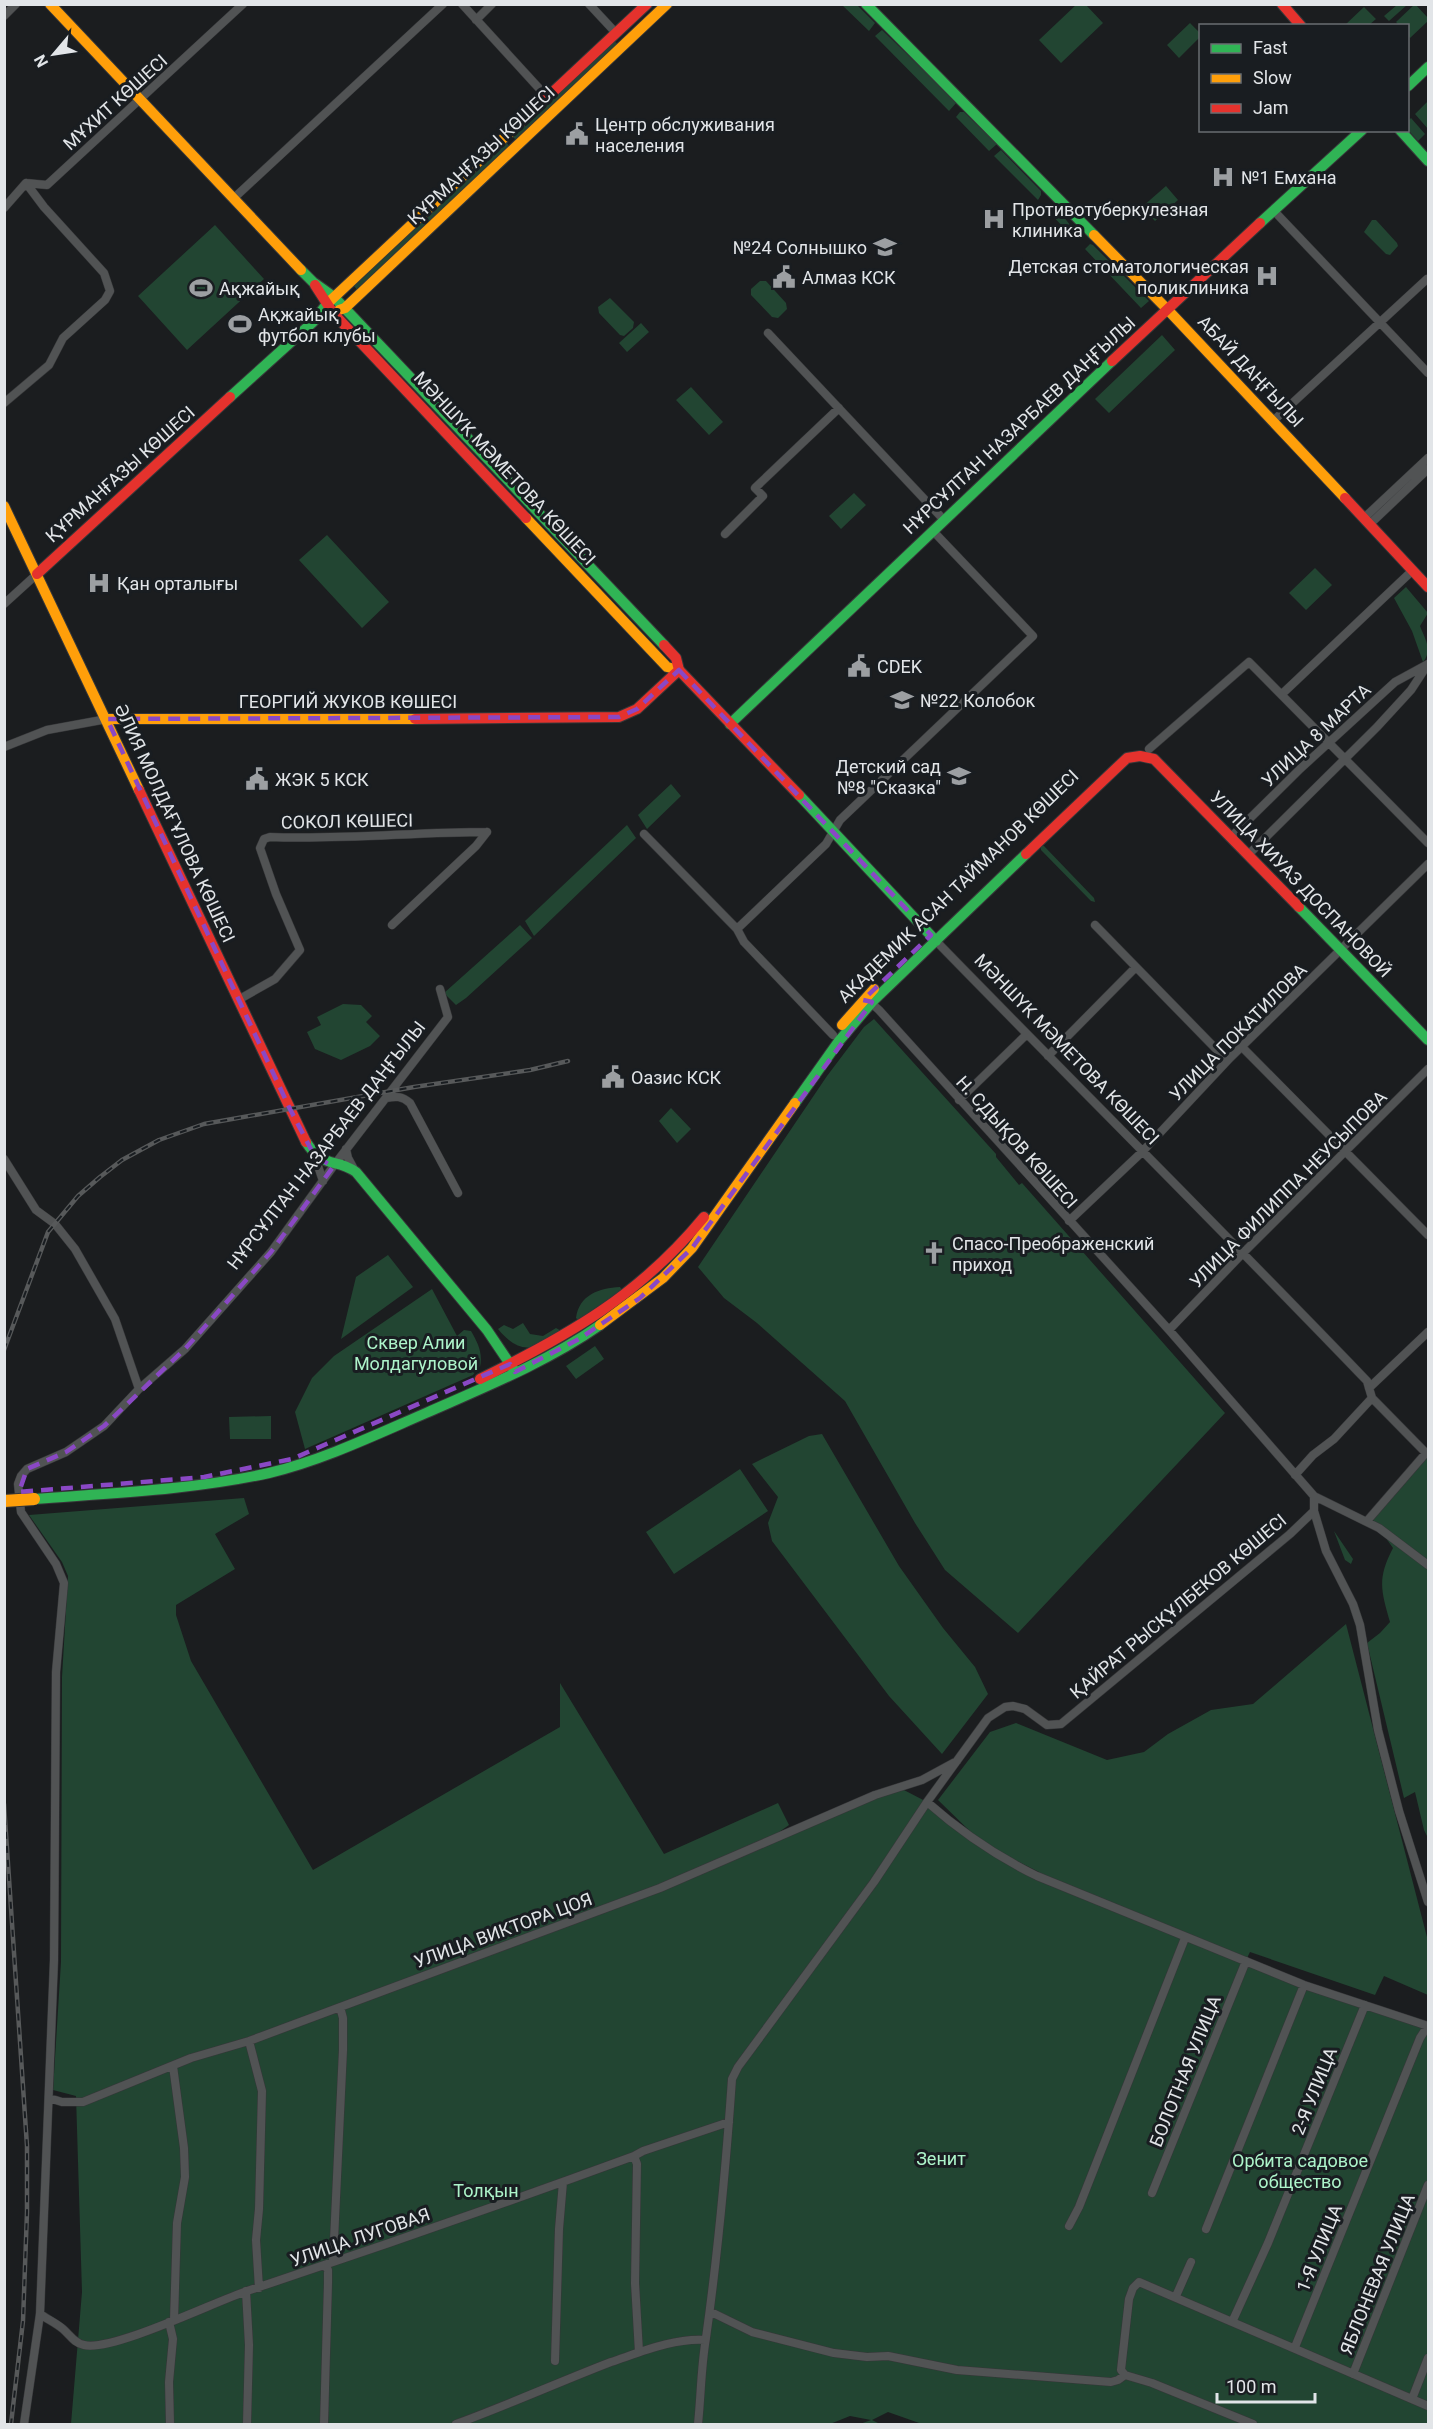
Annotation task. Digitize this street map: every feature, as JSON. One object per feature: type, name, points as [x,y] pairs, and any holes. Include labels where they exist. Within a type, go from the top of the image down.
[{"type":"main road","name":"МӘНШҮК МӘМЕТОВА КӨШЕСІ","points":[[50,4],[313,282],[331,305],[667,667],[679,670]]},
{"type":"main road","name":"ҚҰРМАНҒАЗЫ КӨШЕСІ","points":[[37,574],[313,322],[647,4]]},
{"type":"main road","name":"ҚҰРМАНҒАЗЫ КӨШЕСІ","points":[[345,308],[667,4]]},
{"type":"main road","name":"АБАЙ ДАҢҒЫЛЫ","points":[[866,4],[1168,310],[1428,587]]},
{"type":"main road","points":[[1281,4],[1299,24]]},
{"type":"main road","points":[[616,33],[626,44]]},
{"type":"main road","points":[[1409,84],[1428,67]]},
{"type":"main road","name":"НҰРСҰЛТАН НАЗАРБАЕВ ДАҢҒЫЛЫ","points":[[730,724],[1085,385],[1360,132]]},
{"type":"main road","points":[[1402,132],[1428,161]]},
{"type":"main road","points":[[507,136],[516,147]]},
{"type":"main road","name":"МӘНШҮК МӘМЕТОВА КӨШЕСІ","points":[[331,305],[345,308],[676,658],[679,670],[933,938]]},
{"type":"main road","name":"ӘЛИЯ МОЛДАҒҰЛОВА КӨШЕСІ","points":[[4,506],[314,1155]]},
{"type":"main road","name":"ГЕОРГИЙ ЖУКОВ КӨШЕСІ","points":[[107,719],[619,717],[637,709],[679,670]]},
{"type":"main road","name":"УЛИЦА ХИУАЗ ДОСПАНОВОЙ","points":[[1147,752],[1162,758],[1250,853],[1428,1032]]},
{"type":"main road","name":"АКАДЕМИК АСАН ТАЙМАНОВ КӨШЕСІ","points":[[798,1093],[833,1035],[867,1001],[1127,758],[1147,752]]},
{"type":"main road","name":"УЛИЦА ХИУАЗ ДОСПАНОВОЙ","points":[[1343,948],[1428,1040]]},
{"type":"main road","name":"АКАДЕМИК АСАН ТАЙМАНОВ КӨШЕСІ","points":[[33,1495],[204,1477],[243,1471],[292,1459],[374,1428],[512,1368],[600,1314],[663,1266],[698,1226],[867,1001]]},
{"type":"main road","points":[[314,1155],[321,1160],[350,1167],[356,1172],[487,1330],[512,1368]]},
{"type":"main road","points":[[4,1494],[33,1495]]},
{"type":"main road","points":[[4,1501],[33,1495]]},
{"type":"street","points":[[4,16],[16,4]]},
{"type":"street","name":"МҰХИТ КӨШЕСІ","points":[[26,183],[47,185],[243,4]]},
{"type":"street","points":[[234,198],[443,4]]},
{"type":"street","points":[[462,4],[547,97]]},
{"type":"street","points":[[476,20],[492,4]]},
{"type":"street","points":[[589,4],[616,33]]},
{"type":"street","points":[[4,208],[26,183],[44,207],[104,273],[110,291],[105,300],[63,338],[49,365],[4,403]]},
{"type":"street","points":[[1275,212],[1428,373]]},
{"type":"street","points":[[1273,421],[1427,279]]},
{"type":"street","points":[[768,333],[944,520]]},
{"type":"street","points":[[725,534],[763,496],[755,488],[839,408]]},
{"type":"street","points":[[1367,521],[1428,458]]},
{"type":"street","points":[[1367,521],[1428,469]]},
{"type":"street","points":[[737,929],[826,844],[840,820],[1033,636],[933,531]]},
{"type":"street","points":[[1413,570],[1282,693],[1428,843]]},
{"type":"street","name":"ҚҰРМАНҒАЗЫ КӨШЕСІ","points":[[4,604],[37,574]]},
{"type":"street","name":"АКАДЕМИК АСАН ТАЙМАНОВ КӨШЕСІ","points":[[1147,752],[1249,662],[1282,693]]},
{"type":"street","name":"УЛИЦА 8 МАРТА","points":[[1233,835],[1395,682],[1428,664]]},
{"type":"street","name":"УЛИЦА 8 МАРТА","points":[[1250,853],[1411,690],[1428,664]]},
{"type":"street","name":"ГЕОРГИЙ ЖУКОВ КӨШЕСІ","points":[[4,747],[47,730],[107,719]]},
{"type":"street","name":"СОКОЛ КӨШЕСІ","points":[[238,1000],[275,979],[300,950],[276,894],[260,848],[264,838],[487,832],[476,846],[392,925]]},
{"type":"street","points":[[644,834],[737,929],[744,942],[833,1035]]},
{"type":"street","name":"УЛИЦА ПОКАТИЛОВА","points":[[1069,1221],[1142,1152],[1241,1046],[1428,864]]},
{"type":"street","points":[[1095,925],[1217,1050],[1229,1059]]},
{"type":"street","name":"МӘНШҮК МӘМЕТОВА КӨШЕСІ","points":[[933,938],[1142,1152],[1244,1252],[1367,1381],[1372,1398],[1426,1453],[1367,1521]]},
{"type":"street","points":[[1048,1056],[1136,967]]},
{"type":"street","name":"НҰРСҰЛТАН НАЗАРБАЕВ ДАҢҒЫЛЫ","points":[[50,2098],[54,1948],[56,1672],[64,1583],[56,1564],[21,1512],[18,1484],[27,1469],[66,1452],[104,1426],[140,1389],[185,1349],[271,1252],[346,1149],[448,1017],[440,989]]},
{"type":"street","name":"Н. СДЫҚОВ КӨШЕСІ","points":[[867,1001],[1169,1330],[1314,1496]]},
{"type":"street","points":[[959,1100],[1027,1034]]},
{"type":"street","points":[[1241,1046],[1428,1235]]},
{"type":"street","name":"УЛИЦА ФИЛИППА НЕУСЫПОВА","points":[[1169,1330],[1428,1069]]},
{"type":"street","points":[[386,1098],[397,1096],[410,1103],[458,1193]]},
{"type":"street","points":[[346,1149],[356,1172]]},
{"type":"street","points":[[314,1155],[320,1167],[322,1181]]},
{"type":"street","points":[[4,1159],[36,1210],[55,1224],[75,1248],[115,1319],[140,1389]]},
{"type":"street","points":[[1369,1389],[1428,1332]]},
{"type":"street","points":[[1295,1474],[1372,1398]]},
{"type":"street","points":[[1428,1565],[1367,1521],[1314,1496],[1314,1510],[1326,1551],[1353,1604],[1360,1625],[1378,1730],[1399,1810],[1428,1902]]},
{"type":"street","name":"ҚАЙРАТ РЫСҚҰЛБЕКОВ КӨШЕСІ","points":[[959,1760],[988,1718],[1005,1707],[1025,1709],[1047,1725],[1061,1724],[1290,1534],[1314,1510]]},
{"type":"street","points":[[698,2424],[705,2340],[711,2312],[732,2079],[738,2067],[959,1760]]},
{"type":"street","name":"УЛИЦА ВИКТОРА ЦОЯ","points":[[50,2098],[62,2102],[83,2102],[191,2058],[249,2041],[660,1888],[875,1795],[922,1780],[959,1760]]},
{"type":"street","points":[[927,1802],[961,1831],[1007,1861],[1185,1938],[1246,1960],[1304,1985],[1428,2026]]},
{"type":"street","points":[[1069,2226],[1079,2207],[1185,1938]]},
{"type":"street","name":"БОЛОТНАЯ УЛИЦА","points":[[1152,2193],[1246,1960]]},
{"type":"street","points":[[1206,2229],[1304,1985]]},
{"type":"street","name":"2-Я УЛИЦА","points":[[1233,2320],[1268,2243],[1365,2005]]},
{"type":"street","points":[[324,2424],[328,2270],[342,2050],[343,2018],[340,2007]]},
{"type":"street","name":"1-Я УЛИЦА","points":[[1295,2347],[1420,2038],[1428,2026]]},
{"type":"street","points":[[249,2041],[262,2091],[256,2240],[259,2288]]},
{"type":"street","points":[[170,2424],[169,2382],[173,2340],[171,2321],[177,2223],[185,2177],[184,2148],[173,2067]]},
{"type":"street","points":[[24,2424],[40,2314],[50,2098]]},
{"type":"street","name":"УЛИЦА ЛУГОВАЯ","points":[[40,2314],[63,2329],[70,2339],[83,2346],[125,2337],[246,2291],[409,2237],[729,2122]]},
{"type":"street","points":[[634,2156],[637,2164],[636,2283],[639,2352]]},
{"type":"street","points":[[555,2361],[559,2229],[563,2182]]},
{"type":"street","name":"ЯБЛОНЕВАЯ УЛИЦА","points":[[1353,2374],[1428,2185]]},
{"type":"street","points":[[1176,2296],[1191,2262]]},
{"type":"street","points":[[1253,2424],[1125,2375],[1121,2370],[1129,2299],[1133,2288],[1139,2282],[1233,2320],[1428,2406]]},
{"type":"street","points":[[246,2291],[249,2345],[246,2424]]},
{"type":"street","points":[[711,2312],[752,2332],[834,2353],[867,2357],[888,2356],[957,2370],[1011,2375],[1111,2382],[1125,2375]]},
{"type":"street","points":[[456,2424],[552,2384],[639,2352],[689,2339],[705,2340]]},
{"type":"street","points":[[1412,2399],[1428,2358]]},
{"type":"highlighted area","points":[[679,670],[931,935],[863,1000],[872,1002],[692,1248],[640,1298],[579,1339],[515,1372],[510,1364],[292,1459],[204,1477],[19,1492],[27,1469],[66,1452],[104,1426],[185,1349],[271,1252],[333,1167],[314,1155],[290,1109],[107,719],[619,717],[637,709]]},
{"type":"green space","points":[[1077,4],[1086,5],[1103,23],[1061,63],[1039,40]]},
{"type":"green space","points":[[1415,4],[1428,18],[1428,21],[1410,38],[1409,24],[1396,22]]},
{"type":"green space","points":[[842,5],[857,5],[875,23],[869,31]]},
{"type":"green space","points":[[1397,5],[1407,5],[1389,21],[1384,16]]},
{"type":"green space","points":[[1364,7],[1376,19],[1370,24],[1346,24]]},
{"type":"green space","points":[[1190,23],[1199,32],[1199,38],[1179,58],[1167,45]]},
{"type":"green space","points":[[882,30],[957,102],[949,111],[875,36]]},
{"type":"green space","points":[[614,41],[618,44],[516,140],[512,136]]},
{"type":"green space","points":[[1428,101],[1428,129],[1415,114]]},
{"type":"green space","points":[[960,112],[964,112],[997,144],[989,151],[956,117]]},
{"type":"green space","points":[[1411,118],[1425,134],[1418,141],[1409,131]]},
{"type":"green space","points":[[506,142],[510,147],[358,291],[354,286]]},
{"type":"green space","points":[[1001,150],[1041,191],[1038,200],[994,156]]},
{"type":"green space","points":[[1166,186],[1178,200],[1155,221],[1142,207]]},
{"type":"green space","points":[[1054,204],[1070,225],[1067,231],[1046,209]]},
{"type":"green space","points":[[1372,220],[1376,220],[1397,243],[1398,246],[1390,255],[1386,254],[1364,232]]},
{"type":"green space","name":"Ақжайық","points":[[215,225],[264,279],[187,350],[138,296]]},
{"type":"green space","points":[[1090,244],[1149,301],[1141,308],[1085,249]]},
{"type":"green space","points":[[760,281],[766,281],[786,303],[787,309],[778,318],[772,317],[751,295],[751,289]]},
{"type":"green space","points":[[610,298],[634,322],[633,328],[624,336],[620,335],[599,313],[598,307]]},
{"type":"green space","points":[[641,323],[649,332],[627,352],[619,343]]},
{"type":"green space","points":[[1162,335],[1175,350],[1109,413],[1095,399]]},
{"type":"green space","points":[[691,387],[723,422],[709,435],[676,400]]},
{"type":"green space","points":[[854,493],[866,505],[841,529],[829,516]]},
{"type":"green space","points":[[327,535],[389,602],[362,628],[299,560]]},
{"type":"green space","points":[[1315,568],[1332,585],[1306,610],[1289,593]]},
{"type":"green space","points":[[1406,587],[1428,613],[1420,626],[1428,649],[1423,662],[1412,631],[1394,598]]},
{"type":"green space","points":[[671,784],[681,796],[647,829],[638,815]]},
{"type":"green space","points":[[627,825],[636,838],[534,936],[525,921]]},
{"type":"green space","points":[[1041,846],[1044,846],[1094,898],[1095,902],[1091,901],[1041,850]]},
{"type":"green space","points":[[520,925],[532,938],[456,1005],[444,993]]},
{"type":"green space","points":[[343,1004],[361,1005],[372,1016],[366,1022],[380,1036],[370,1046],[341,1060],[315,1049],[307,1032],[321,1025],[317,1017]]},
{"type":"green space","points":[[874,1019],[996,1154],[1019,1185],[1022,1183],[1225,1413],[1018,1633],[945,1570],[915,1523],[845,1401],[757,1323],[724,1298],[698,1267],[827,1076],[864,1027]]},
{"type":"green space","points":[[671,1108],[691,1129],[677,1143],[659,1121]]},
{"type":"green space","points":[[388,1255],[413,1287],[341,1339],[356,1277]]},
{"type":"green space","points":[[620,1287],[622,1290],[578,1320],[576,1318],[581,1304],[591,1294]]},
{"type":"green space","name":"Сквер Алии Молдагуловой","points":[[432,1289],[457,1336],[464,1330],[471,1331],[479,1348],[480,1367],[474,1365],[476,1371],[473,1375],[305,1449],[295,1412],[312,1378],[334,1356]]},
{"type":"green space","points":[[523,1323],[530,1334],[543,1336],[556,1328],[563,1332],[537,1346],[522,1347],[514,1344],[498,1329],[504,1325],[513,1329]]},
{"type":"green space","points":[[595,1346],[604,1359],[576,1379],[566,1366]]},
{"type":"green space","points":[[271,1416],[271,1439],[230,1439],[229,1417]]},
{"type":"green space","points":[[822,1434],[899,1566],[943,1628],[975,1667],[988,1694],[942,1754],[889,1696],[772,1541],[768,1523],[778,1497],[752,1464],[809,1436]]},
{"type":"green space","points":[[1428,1454],[1428,1838],[1415,1792],[1404,1798],[1367,1643],[1390,1622],[1382,1585],[1385,1568],[1393,1548],[1373,1520]]},
{"type":"green space","points":[[740,1469],[768,1511],[674,1574],[646,1532]]},
{"type":"green space","points":[[244,1498],[249,1514],[215,1534],[235,1569],[176,1605],[176,1615],[191,1661],[313,1870],[560,1727],[560,1683],[664,1854],[778,1803],[789,1825],[775,1835],[902,1789],[927,1802],[961,1831],[1037,1876],[1039,1872],[977,1838],[938,1800],[990,1732],[1016,1723],[1107,1760],[1144,1752],[1168,1734],[1211,1710],[1253,1704],[1346,1624],[1428,1941],[1428,1995],[1384,1976],[1375,1995],[1250,1952],[1246,1960],[1428,2026],[1428,2424],[922,2424],[888,2412],[872,2420],[880,2424],[860,2424],[871,2420],[850,2416],[830,2424],[71,2424],[82,2292],[76,2096],[53,2090],[61,1962],[62,1677],[68,1576],[62,1562],[29,1515]]},
{"type":"green space","points":[[1334,1531],[1353,1559],[1351,1564],[1345,1560]]},
{"type":"railway","points":[[4,1350],[48,1232],[78,1196],[100,1177],[122,1160],[159,1140],[204,1124],[414,1087],[530,1070],[568,1061]]},
{"type":"railway","points":[[4,1804],[27,2146],[23,2321],[11,2424]]},
{"type":"traffic: fast","points":[[866,4],[1094,235]]},
{"type":"traffic: fast","points":[[1409,85],[1428,67]]},
{"type":"traffic: fast","points":[[1260,223],[1360,132]]},
{"type":"traffic: fast","points":[[1402,132],[1428,161]]},
{"type":"traffic: fast","points":[[301,270],[334,297],[664,645]]},
{"type":"traffic: fast","points":[[230,397],[313,322],[326,305]]},
{"type":"traffic: fast","points":[[730,724],[1112,361]]},
{"type":"traffic: fast","points":[[799,795],[936,941]]},
{"type":"traffic: fast","points":[[795,1103],[839,1041],[872,1002],[1026,854]]},
{"type":"traffic: fast","points":[[1299,907],[1428,1040]]},
{"type":"traffic: fast","points":[[306,1142],[312,1151],[324,1160],[356,1172],[487,1330],[514,1370]]},
{"type":"traffic: fast","points":[[34,1499],[181,1487],[240,1479],[289,1468],[349,1446],[493,1383],[559,1351],[600,1325]]},
{"type":"traffic: slow","points":[[50,4],[301,270]]},
{"type":"traffic: slow","points":[[339,310],[345,308],[667,4]]},
{"type":"traffic: slow","points":[[330,301],[522,121]]},
{"type":"traffic: slow","points":[[1094,235],[1345,498]]},
{"type":"traffic: slow","points":[[4,506],[139,790]]},
{"type":"traffic: slow","points":[[526,518],[667,667],[679,670]]},
{"type":"traffic: slow","points":[[107,719],[415,719]]},
{"type":"traffic: slow","points":[[842,1025],[874,989]]},
{"type":"traffic: slow","points":[[600,1325],[663,1278],[692,1248],[795,1103]]},
{"type":"traffic: slow","points":[[4,1501],[34,1499]]},
{"type":"traffic: jam","points":[[522,121],[647,4]]},
{"type":"traffic: jam","points":[[1282,4],[1299,24]]},
{"type":"traffic: jam","points":[[1112,361],[1260,223]]},
{"type":"traffic: jam","points":[[315,285],[333,313],[526,518]]},
{"type":"traffic: jam","points":[[37,574],[230,397]]},
{"type":"traffic: jam","points":[[1345,498],[1428,587]]},
{"type":"traffic: jam","points":[[664,645],[676,658],[679,670],[799,795]]},
{"type":"traffic: jam","points":[[415,719],[619,717],[637,709],[679,670]]},
{"type":"traffic: jam","points":[[1026,854],[1127,758],[1140,756],[1154,759],[1299,907]]},
{"type":"traffic: jam","points":[[139,790],[306,1142]]},
{"type":"traffic: jam","points":[[480,1379],[544,1346],[601,1311],[655,1269],[704,1217]]},
{"type":"place","name":"Центр обслуживания наcеления","points":[[577,134]]},
{"type":"place","name":"№1 Емхана","points":[[1223,177]]},
{"type":"place","name":"Противотуберкулезная клиника","points":[[994,219]]},
{"type":"place","name":"№24 Солнышко","points":[[885,247]]},
{"type":"place","name":"Детская стоматологическая поликлиника","points":[[1267,276]]},
{"type":"place","name":"Алмаз КСК","points":[[784,277]]},
{"type":"place","name":"Ақжайық","points":[[201,288]]},
{"type":"place","name":"Ақжайық футбол клубы","points":[[240,324]]},
{"type":"place","name":"Қан орталығы","points":[[99,583]]},
{"type":"place","name":"CDEK","points":[[859,666]]},
{"type":"place","name":"№22 Колобок","points":[[902,700]]},
{"type":"place","name":"Детский сад №8 \"Сказка\"","points":[[959,776]]},
{"type":"place","name":"ЖЭК 5 КСК","points":[[257,779]]},
{"type":"place","name":"Оазис КСК","points":[[613,1077]]},
{"type":"place","name":"Спасо-Преображенский приход","points":[[934,1253]]},
{"type":"park label","name":"Зенит","points":[[941,2158]]},
{"type":"park label","name":"Орбита садовое общество","points":[[1300,2170]]},
{"type":"park label","name":"Толқын","points":[[486,2190]]}]
